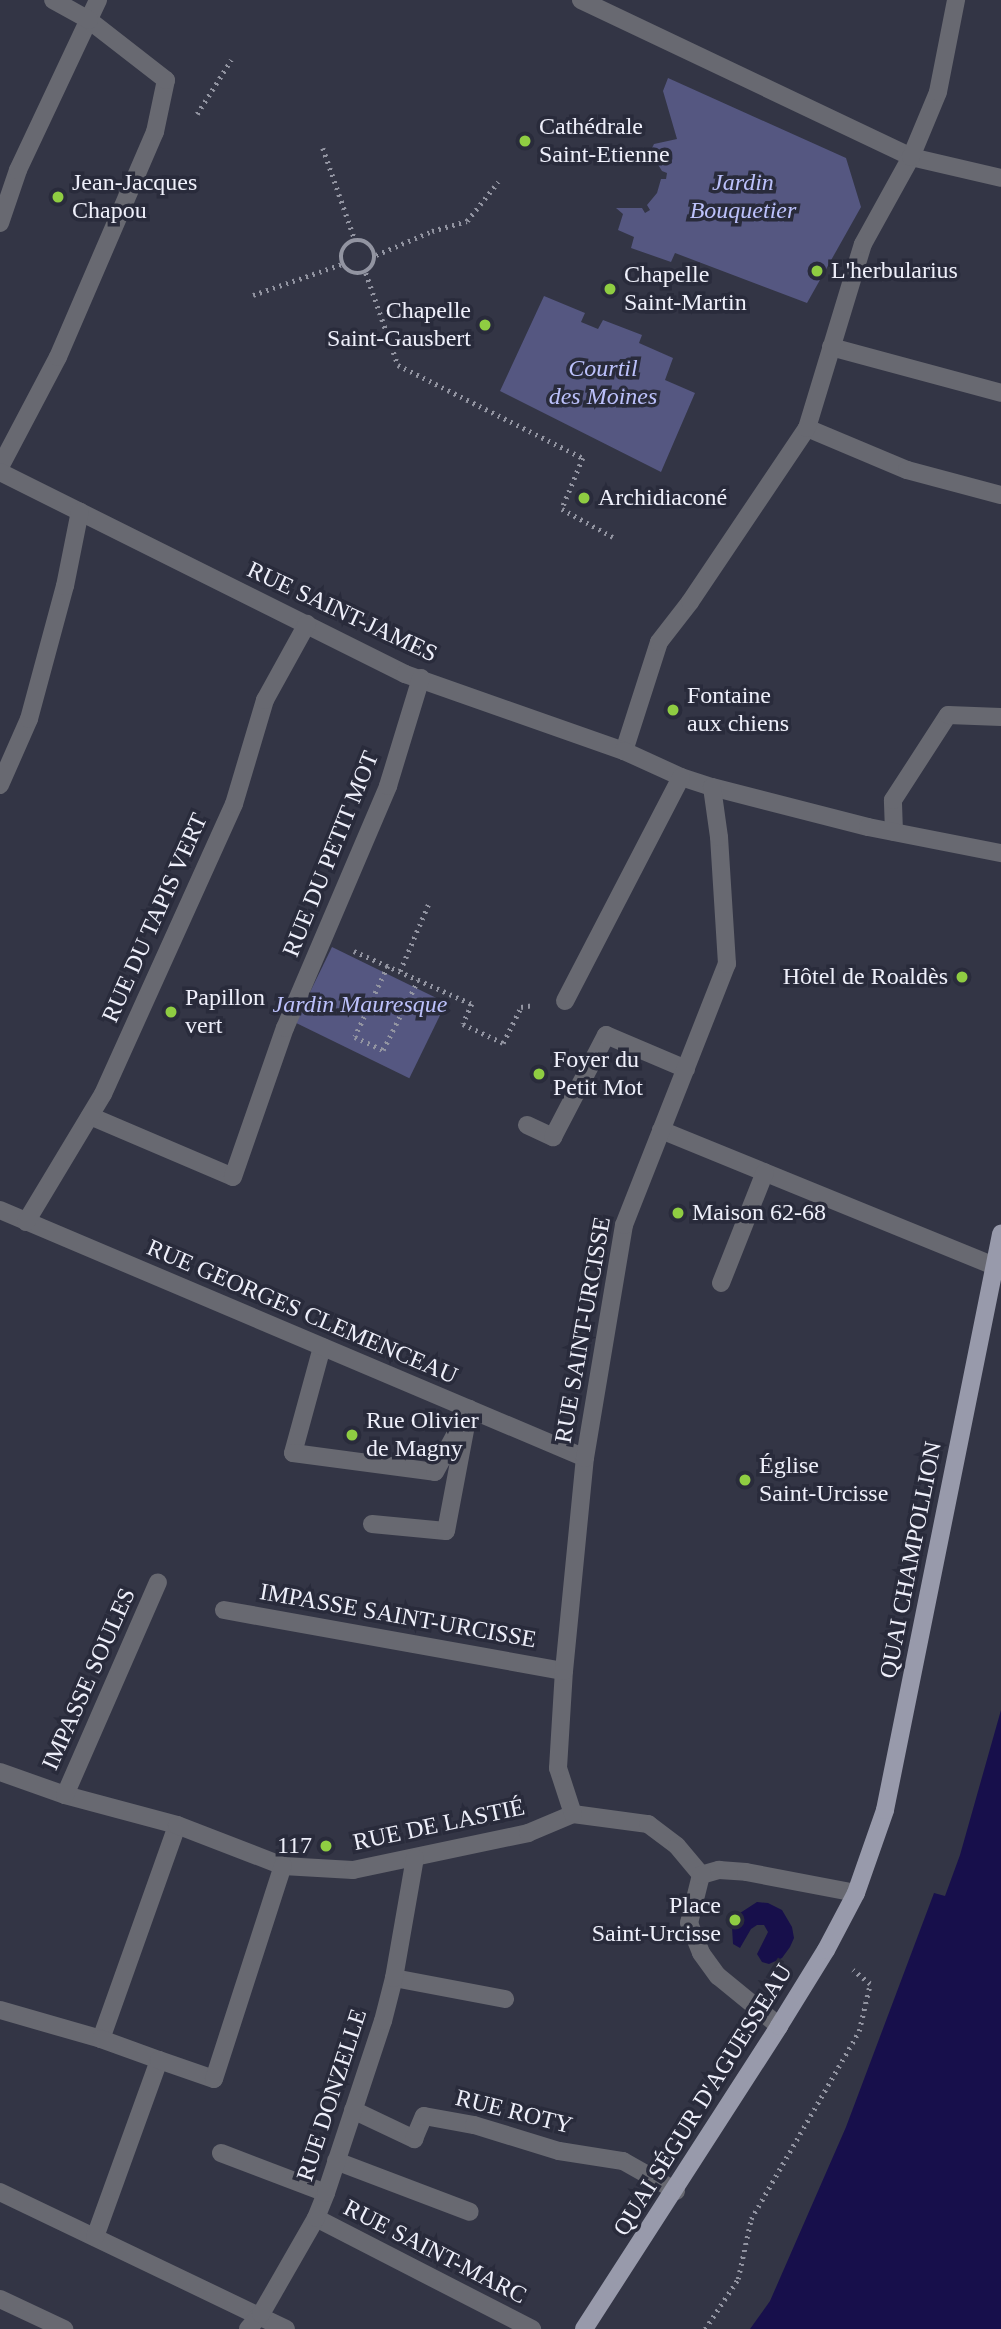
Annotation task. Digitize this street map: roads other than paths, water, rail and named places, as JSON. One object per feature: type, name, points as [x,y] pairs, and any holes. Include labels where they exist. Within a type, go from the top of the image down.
[{"type":"main road","name":"QUAI CHAMPOLLION","points":[[856,1893],[885,1810],[1001,1234]]},
{"type":"main road","name":"QUAI SÉGUR D'AGUESSEAU","points":[[584,2329],[676,2191],[779,2026],[826,1950],[856,1893]]},
{"type":"street","points":[[0,469],[64,345],[155,132],[166,80],[89,20],[53,0]]},
{"type":"street","points":[[0,223],[18,170],[98,0]]},
{"type":"street","points":[[581,0],[904,153],[1001,178]]},
{"type":"street","points":[[624,751],[659,642],[690,602],[807,428],[863,244],[904,153],[938,92],[956,0]]},
{"type":"street","points":[[831,347],[1001,393]]},
{"type":"street","points":[[807,428],[907,470],[1001,495]]},
{"type":"street","name":"RUE SAINT-JAMES","points":[[0,469],[405,674],[624,751],[681,777],[712,787],[894,832],[1001,853]]},
{"type":"street","points":[[0,785],[29,719],[65,586],[80,511]]},
{"type":"street","name":"RUE DU TAPIS VERT","points":[[26,1222],[103,1094],[234,804],[265,700],[307,624]]},
{"type":"street","name":"RUE DU PETIT MOT","points":[[90,1116],[233,1177],[285,1028],[388,786],[421,678]]},
{"type":"street","points":[[894,832],[893,800],[948,715],[1001,718]]},
{"type":"street","points":[[565,1001],[681,777]]},
{"type":"street","name":"RUE SAINT-URCISSE","points":[[573,1814],[558,1768],[564,1671],[584,1458],[624,1225],[727,964],[719,837],[712,787]]},
{"type":"street","points":[[527,1125],[553,1137],[606,1035],[686,1069]]},
{"type":"street","points":[[661,1130],[995,1266]]},
{"type":"street","points":[[722,1283],[765,1172]]},
{"type":"street","name":"RUE GEORGES CLEMENCEAU","points":[[0,1210],[584,1458]]},
{"type":"street","points":[[322,1347],[293,1453],[435,1472],[469,1409]]},
{"type":"street","points":[[372,1524],[446,1531],[469,1409]]},
{"type":"street","name":"IMPASSE SOULES","points":[[65,1795],[158,1582]]},
{"type":"street","name":"IMPASSE SAINT-URCISSE","points":[[225,1610],[564,1671]]},
{"type":"street","name":"RUE DE LASTIÉ","points":[[0,1772],[65,1795],[177,1825],[283,1866],[353,1870],[528,1833],[573,1814]]},
{"type":"street","points":[[573,1814],[648,1824],[677,1846],[701,1875]]},
{"type":"street","points":[[101,2039],[177,1825]]},
{"type":"street","name":"RUE DONZELLE","points":[[248,2329],[261,2314],[316,2218],[326,2193],[394,1978],[415,1858]]},
{"type":"street","points":[[0,2010],[101,2039],[214,2079],[283,1866]]},
{"type":"street","points":[[701,1875],[719,1870],[746,1872],[856,1893]]},
{"type":"street","points":[[701,1875],[689,1923],[701,1953],[718,1976],[779,2026]]},
{"type":"street","points":[[394,1978],[505,1999]]},
{"type":"street","points":[[96,2237],[159,2060]]},
{"type":"street","name":"RUE ROTY","points":[[353,2110],[414,2139],[424,2116],[474,2126],[559,2151],[623,2161],[676,2191]]},
{"type":"street","points":[[221,2152],[326,2193]]},
{"type":"street","points":[[336,2161],[470,2212]]},
{"type":"street","points":[[0,2192],[261,2314],[286,2329]]},
{"type":"street","name":"RUE SAINT-MARC","points":[[316,2218],[532,2329]]},
{"type":"street","points":[[0,2299],[64,2329]]},
{"type":"place","name":"Cathédrale Saint-Etienne","points":[[525,141]]},
{"type":"place","name":"Jean-Jacques Chapou","points":[[58,197]]},
{"type":"place","name":"L'herbularius","points":[[817,271]]},
{"type":"place","name":"Chapelle Saint-Martin","points":[[610,289]]},
{"type":"place","name":"Chapelle Saint-Gausbert","points":[[485,325]]},
{"type":"place","name":"Archidiaconé","points":[[584,498]]},
{"type":"place","name":"Fontaine aux chiens","points":[[673,710]]},
{"type":"place","name":"Hôtel de Roaldès","points":[[962,977]]},
{"type":"place","name":"Papillon vert","points":[[171,1012]]},
{"type":"place","name":"Foyer du Petit Mot","points":[[539,1074]]},
{"type":"place","name":"Maison 62-68","points":[[678,1213]]},
{"type":"place","name":"Rue Olivier de Magny","points":[[352,1435]]},
{"type":"place","name":"Église Saint-Urcisse","points":[[745,1480]]},
{"type":"place","name":"117","points":[[326,1846]]},
{"type":"place","name":"Place Saint-Urcisse","points":[[735,1920]]},
{"type":"park label","name":"Jardin Bouquetier","points":[[743,197]]},
{"type":"park label","name":"Courtil des Moines","points":[[603,383]]},
{"type":"park label","name":"Jardin Mauresque","points":[[360,1005]]}]
